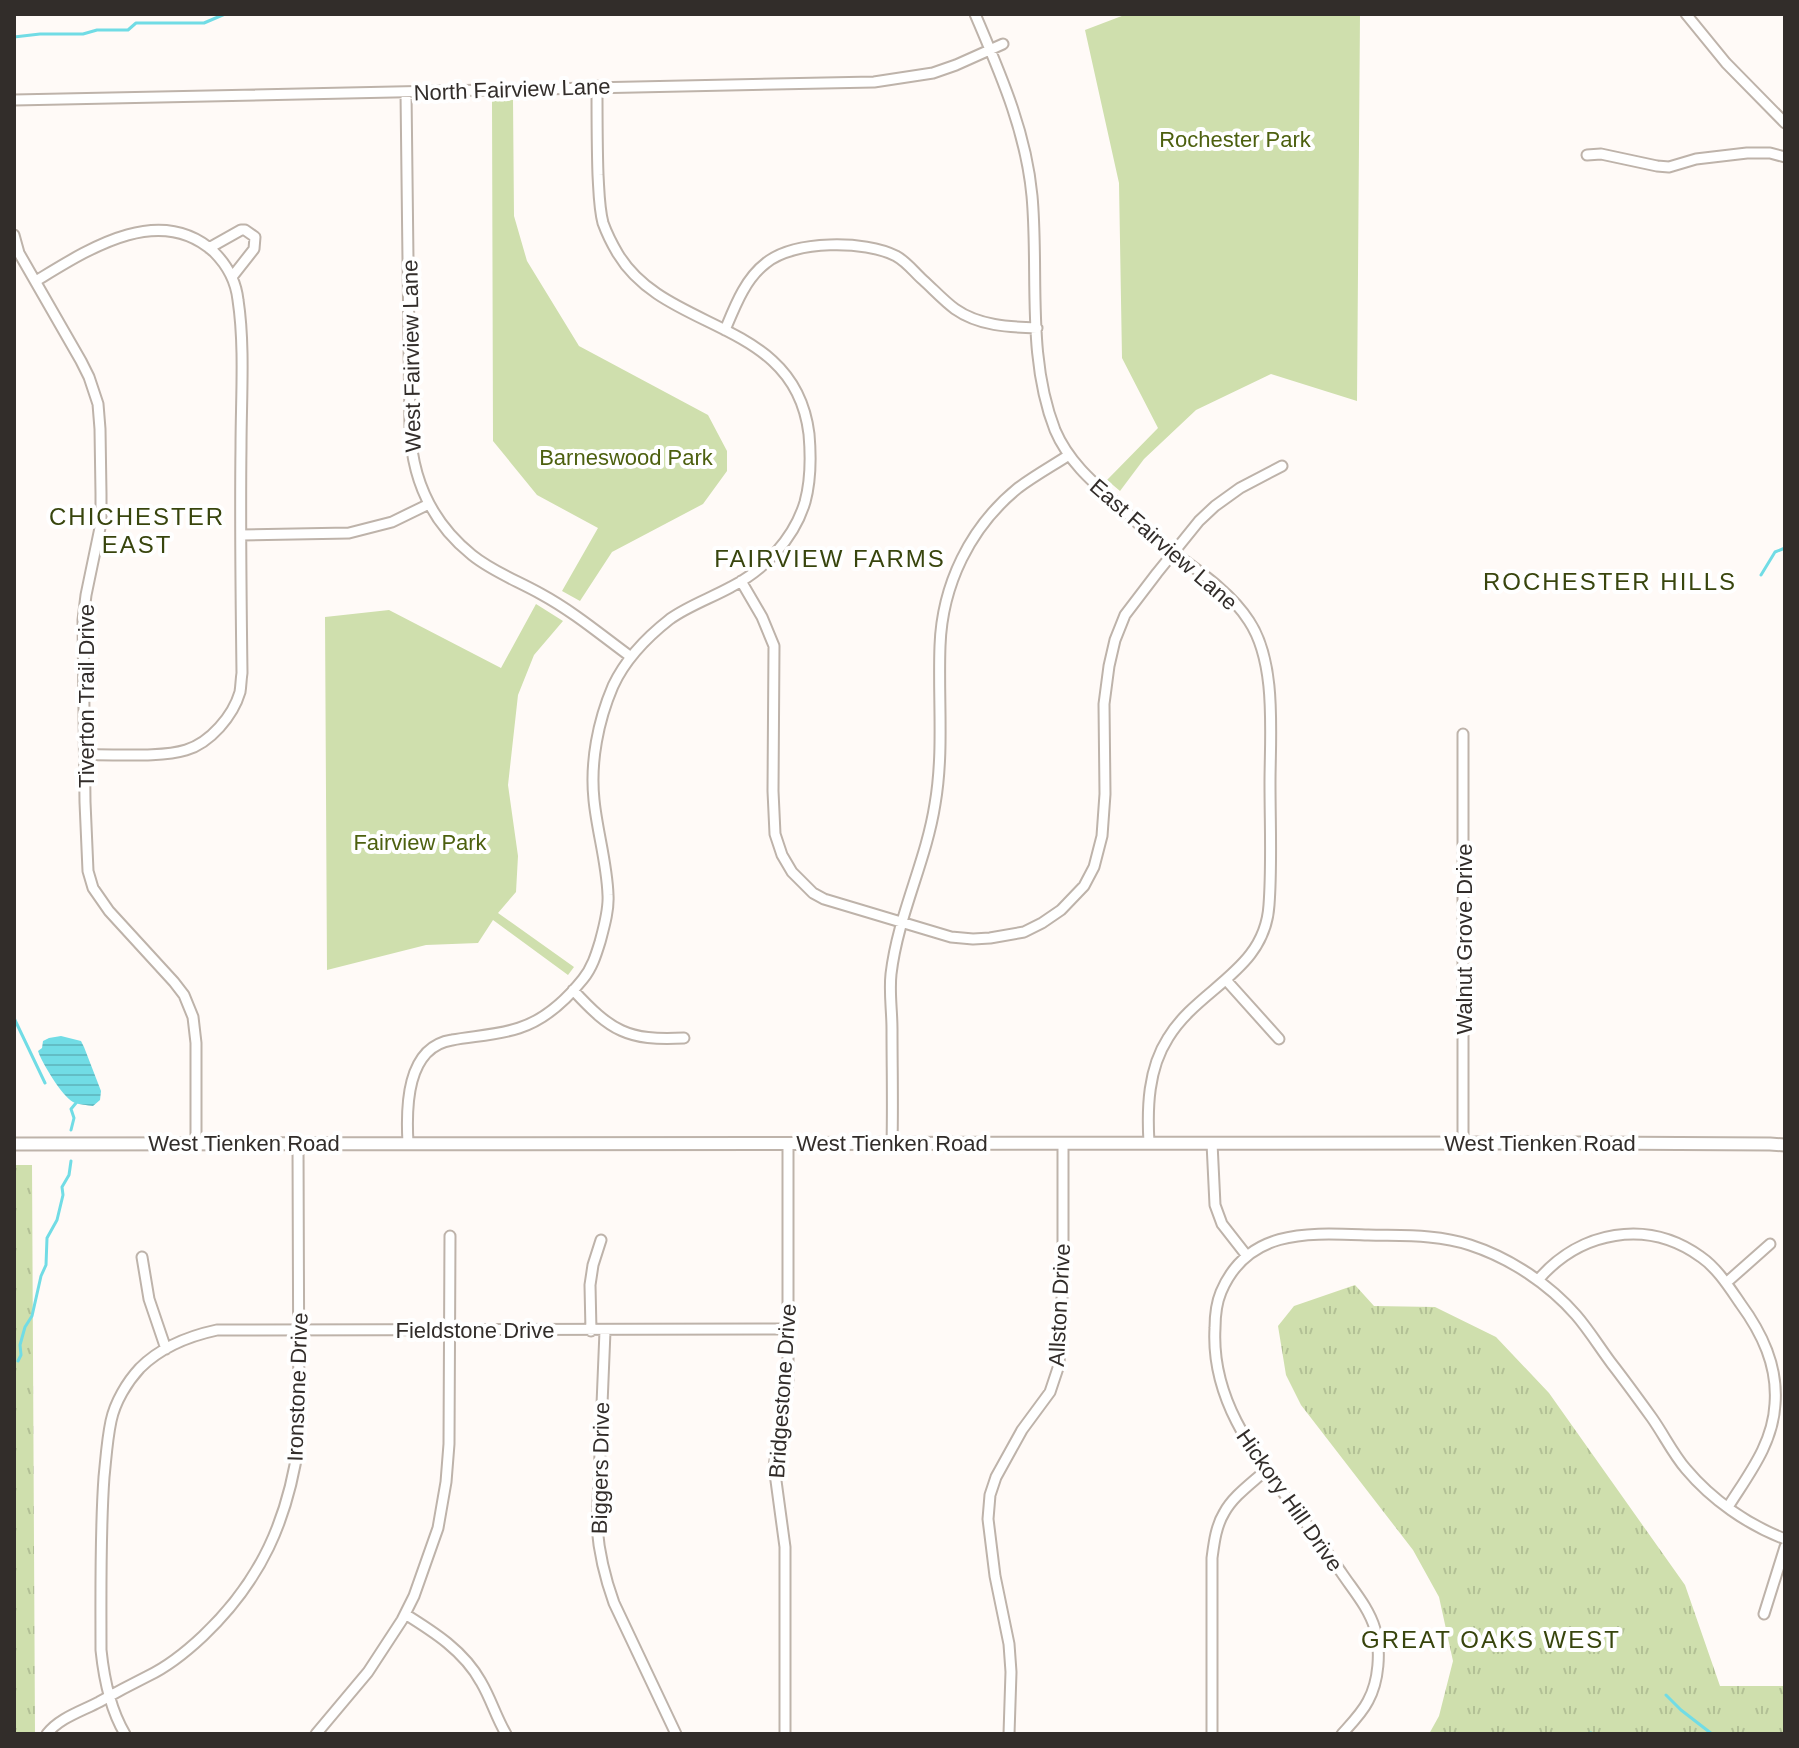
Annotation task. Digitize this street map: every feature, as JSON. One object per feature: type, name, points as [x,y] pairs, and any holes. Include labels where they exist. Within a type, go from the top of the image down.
[{"type":"street","name":"East Fairview Lane","points":[[975,14],[1009,96],[1027,158],[1034,223],[1039,363],[1056,432],[1087,478],[1142,528],[1234,602],[1250,621],[1265,659],[1269,698],[1269,906],[1266,926],[1249,959],[1185,1016],[1167,1039],[1154,1069],[1150,1088],[1149,1143]]},
{"type":"street","points":[[1686,14],[1726,63],[1785,123]]},
{"type":"street","name":"North Fairview Lane","points":[[14,100],[874,82],[933,73],[1003,44]]},
{"type":"street","points":[[408,1143],[409,1091],[418,1067],[437,1044],[518,1028],[533,1021],[573,990],[591,967],[605,925],[609,897],[594,798],[595,754],[600,724],[612,688],[631,657],[672,618],[752,575],[770,559],[794,528],[804,506],[811,471],[808,425],[792,384],[782,370],[753,345],[651,290],[637,280],[617,253],[603,221],[601,206],[597,86]]},
{"type":"street","name":"West Fairview Lane","points":[[406,92],[411,453],[417,478],[439,523],[473,556],[570,611],[631,657]]},
{"type":"street","points":[[1587,155],[1601,154],[1669,167],[1696,159],[1747,153],[1770,153],[1785,157]]},
{"type":"street","points":[[209,248],[241,230],[255,237],[254,249],[232,277]]},
{"type":"street","points":[[36,281],[89,248],[127,233],[164,231],[184,234],[209,248],[222,260],[232,277],[238,299],[242,370],[240,691],[225,720],[207,740],[187,750],[163,754],[85,755]]},
{"type":"street","name":"Tiverton Trail Drive","points":[[14,235],[19,253],[89,377],[98,404],[101,523],[83,620],[88,871],[93,888],[109,911],[174,982],[184,995],[193,1017],[196,1143]]},
{"type":"street","points":[[725,330],[739,296],[765,263],[781,254],[803,248],[840,245],[875,248],[896,256],[953,308],[970,318],[985,323],[1037,328]]},
{"type":"street","points":[[892,1144],[891,976],[902,921],[931,829],[938,784],[940,645],[942,618],[951,582],[980,527],[996,508],[1018,489],[1069,455]]},
{"type":"street","points":[[741,581],[762,617],[774,646],[775,834],[792,872],[813,893],[824,899],[951,937],[990,938],[1024,932],[1061,910],[1084,886],[1094,867],[1104,819],[1104,704],[1115,640],[1125,615],[1199,521],[1228,495],[1282,466]]},
{"type":"street","points":[[241,535],[349,533],[392,522],[429,504]]},
{"type":"street","name":"Walnut Grove Drive","points":[[1463,734],[1463,1143]]},
{"type":"street","points":[[1226,980],[1279,1039]]},
{"type":"street","points":[[573,990],[610,1026],[625,1033],[659,1040],[684,1038]]},
{"type":"street","name":"Ironstone Drive","points":[[47,1734],[52,1727],[160,1671],[186,1652],[230,1610],[269,1551],[288,1496],[299,1441],[298,1143]]},
{"type":"street","name":"Bridgestone Drive","points":[[785,1734],[785,1547],[774,1466],[788,1380],[788,1143]]},
{"type":"street","name":"Allston Drive","points":[[1009,1734],[1009,1644],[995,1576],[988,1519],[990,1495],[996,1477],[1022,1430],[1050,1392],[1059,1365],[1063,1143]]},
{"type":"street","points":[[1212,1143],[1215,1205],[1222,1224],[1247,1256]]},
{"type":"street","name":"West Tienken Road","points":[[14,1144],[1785,1143]]},
{"type":"street","points":[[1538,1280],[1565,1254],[1615,1234],[1663,1238],[1683,1246],[1703,1258],[1726,1283],[1761,1335],[1775,1376],[1775,1405],[1768,1441],[1728,1507]]},
{"type":"street","points":[[319,1733],[368,1672],[405,1614],[438,1528],[449,1444],[450,1236]]},
{"type":"street","name":"Hickory Hill Drive","points":[[1342,1734],[1368,1701],[1376,1679],[1376,1630],[1367,1610],[1240,1431],[1220,1381],[1214,1342],[1216,1304],[1225,1283],[1241,1261],[1257,1247],[1290,1236],[1437,1237],[1471,1245],[1510,1263],[1538,1280],[1576,1315],[1686,1469],[1728,1507],[1785,1539]]},
{"type":"street","points":[[591,1331],[590,1285],[601,1240]]},
{"type":"street","points":[[1726,1283],[1770,1244]]},
{"type":"street","points":[[142,1257],[149,1299],[166,1349]]},
{"type":"street","name":"Fieldstone Drive","points":[[125,1734],[111,1703],[101,1650],[102,1504],[111,1419],[119,1398],[141,1367],[166,1349],[185,1339],[217,1330],[789,1329]]},
{"type":"street","name":"Biggers Drive","points":[[605,1331],[599,1544],[614,1603],[676,1734]]},
{"type":"street","points":[[1212,1734],[1212,1558],[1216,1535],[1224,1513],[1266,1470]]},
{"type":"street","points":[[1764,1614],[1785,1547]]},
{"type":"street","points":[[405,1614],[437,1634],[473,1669],[506,1734]]},
{"type":"green space","name":"Rochester Park","points":[[1127,14],[1360,14],[1357,401],[1271,374],[1196,410],[1144,459],[1120,491],[1107,480],[1158,428],[1122,358],[1119,183],[1085,30]]},
{"type":"green space","name":"Barneswood Park","points":[[513,100],[514,216],[527,261],[579,346],[708,415],[727,451],[727,471],[703,504],[612,552],[580,601],[562,591],[598,528],[537,495],[493,441],[492,101]]},
{"type":"green space","name":"Fairview Park","points":[[536,604],[563,621],[534,655],[518,695],[508,785],[518,856],[516,892],[498,913],[574,967],[568,975],[493,920],[478,943],[426,945],[327,970],[325,617],[389,610],[501,668]]},
{"type":"green space","points":[[14,1165],[32,1165],[35,1734],[14,1734]]},
{"type":"green space","points":[[1355,1285],[1374,1306],[1435,1307],[1496,1337],[1549,1393],[1685,1585],[1720,1686],[1785,1686],[1785,1734],[1429,1734],[1439,1716],[1453,1661],[1439,1597],[1413,1550],[1301,1405],[1286,1375],[1278,1326],[1294,1306]]},
{"type":"water","points":[[61,1036],[81,1041],[84,1047],[101,1091],[100,1100],[93,1106],[69,1099],[40,1056],[38,1051],[43,1041]]},
{"type":"waterway","points":[[14,37],[128,30],[136,23],[204,23],[225,14]]},
{"type":"waterway","points":[[1761,575],[1775,552],[1785,548]]},
{"type":"waterway","points":[[14,1018],[45,1083]]},
{"type":"waterway","points":[[71,1130],[74,1118],[71,1109],[76,1103]]},
{"type":"waterway","points":[[18,1361],[25,1327],[32,1316],[46,1265],[47,1238],[57,1220],[62,1187],[69,1175],[71,1161]]},
{"type":"waterway","points":[[1666,1695],[1712,1734]]},
{"type":"district","name":"CHICHESTER EAST","points":[[137,531]]},
{"type":"district","name":"FAIRVIEW FARMS","points":[[830,559]]},
{"type":"district","name":"ROCHESTER HILLS","points":[[1610,582]]},
{"type":"district","name":"GREAT OAKS WEST","points":[[1491,1640]]}]
